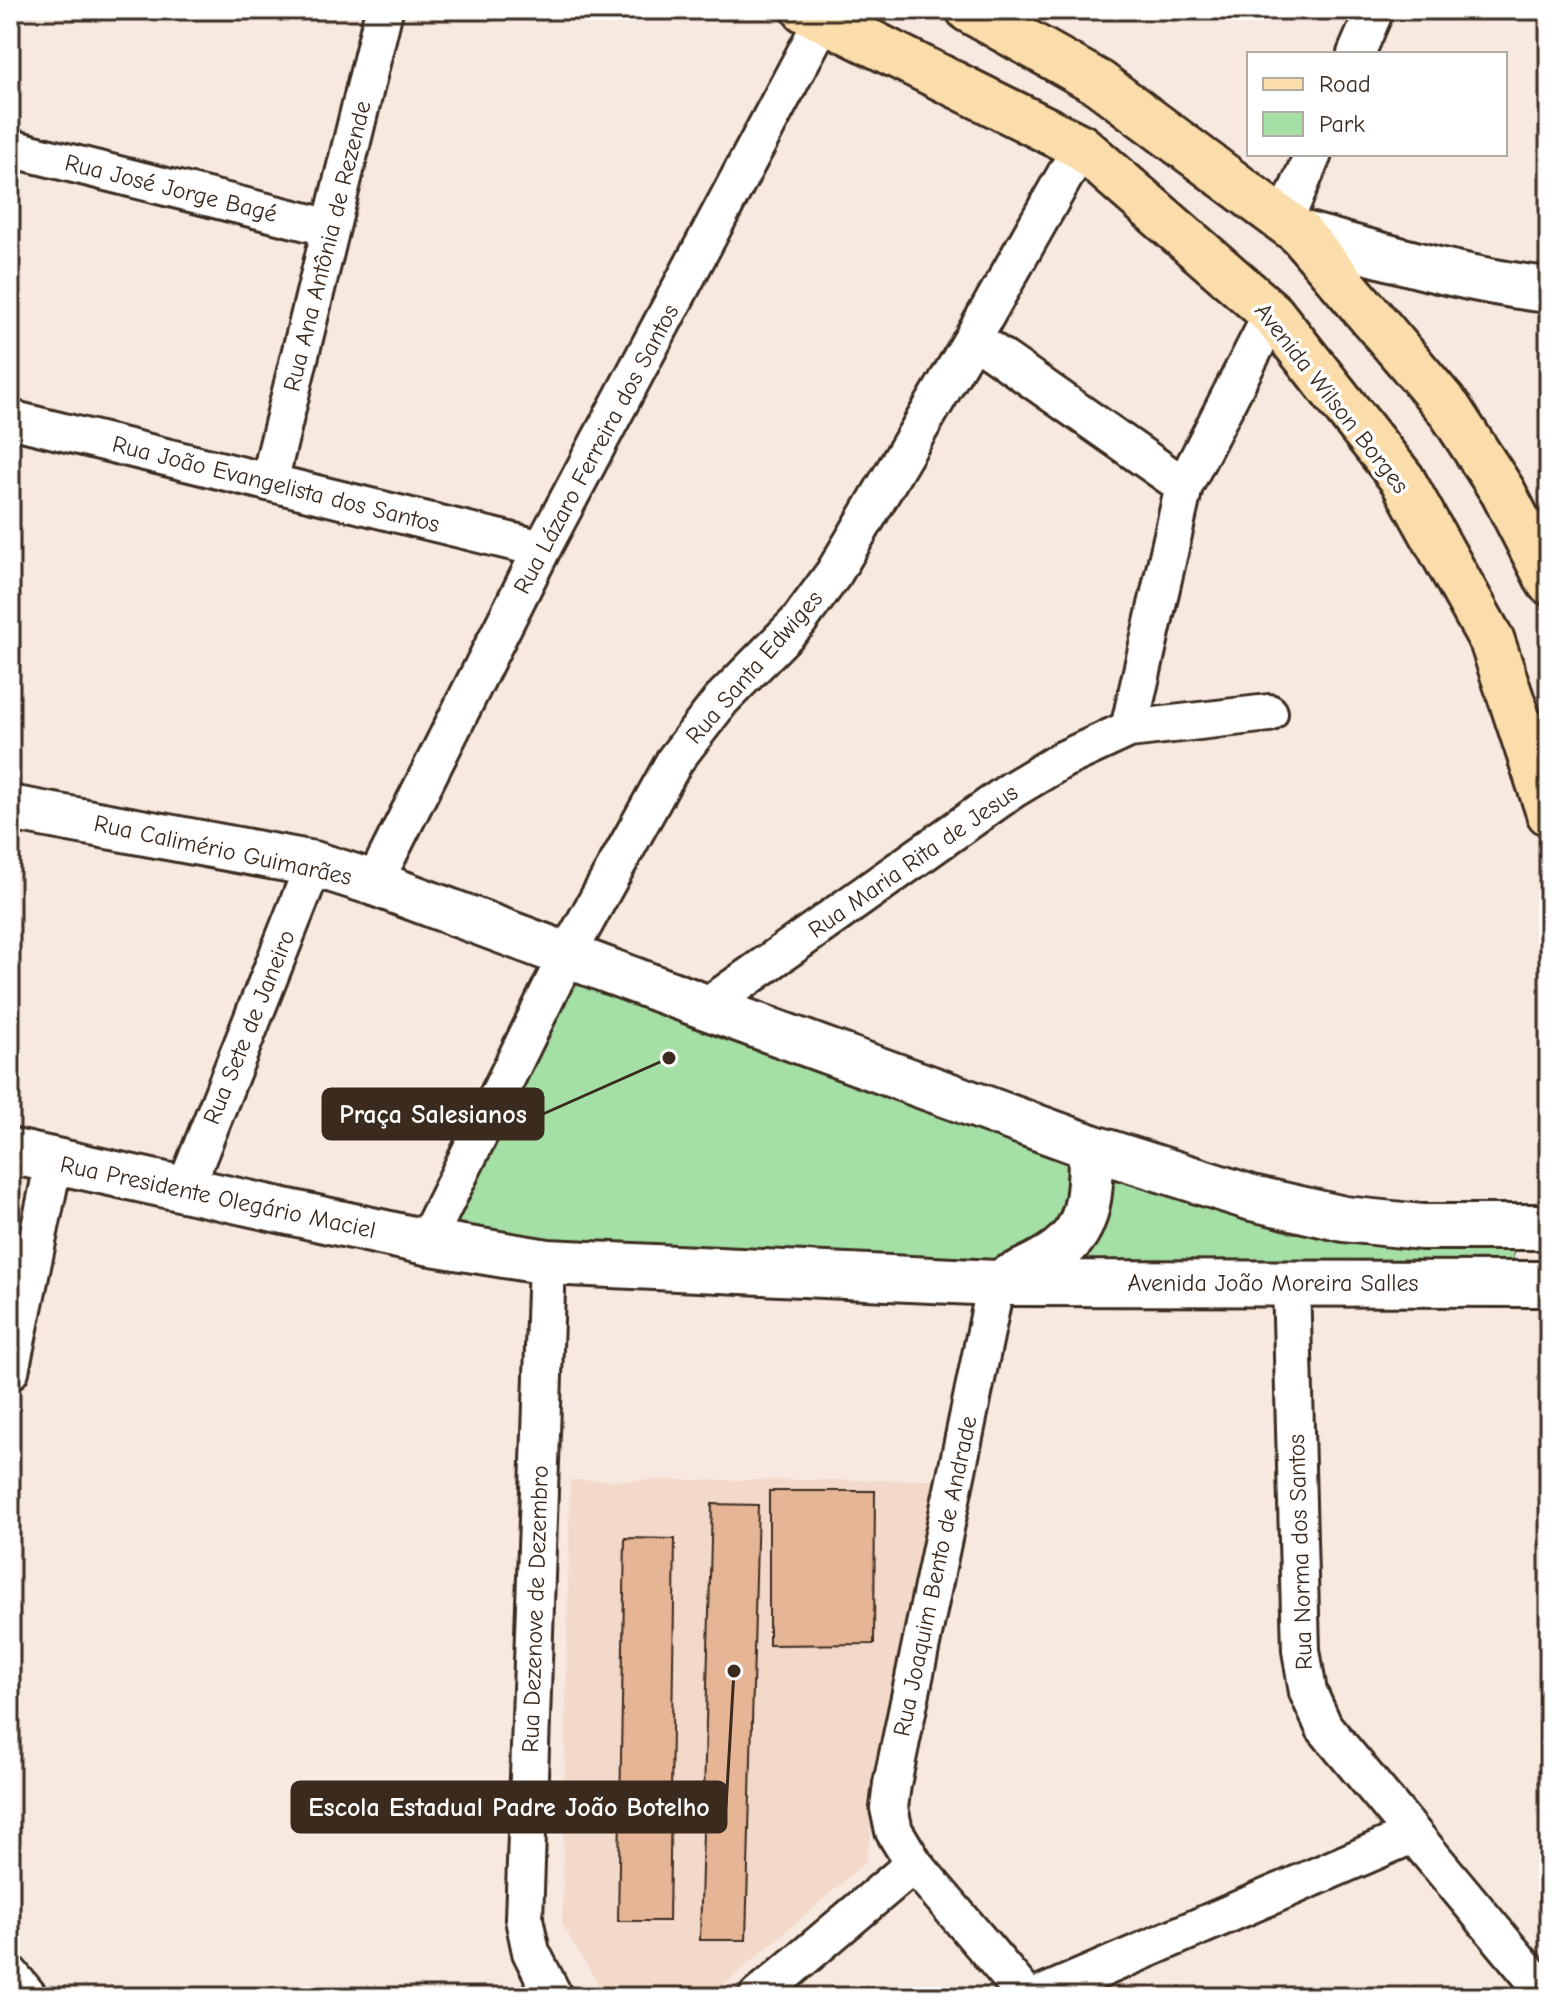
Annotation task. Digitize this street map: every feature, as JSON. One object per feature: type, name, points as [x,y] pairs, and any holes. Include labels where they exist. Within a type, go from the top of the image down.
[{"type":"main road","points":[[969,10],[1099,83],[1292,227],[1449,409],[1503,492],[1549,582]]},
{"type":"main road","name":"Avenida Wilson Borges","points":[[815,14],[1081,147],[1272,314],[1402,479],[1492,641],[1549,813]]},
{"type":"street","name":"Rua Ana Antônia de Rezende","points":[[269,482],[384,10]]},
{"type":"street","points":[[1357,52],[1375,10]]},
{"type":"street","name":"Rua Lázaro Ferreira dos Santos","points":[[374,883],[815,14]]},
{"type":"street","name":"Rua Santa Edwiges","points":[[426,1242],[567,955],[675,760],[722,699],[798,622],[834,573],[1081,147]]},
{"type":"street","name":"Rua José Jorge Bagé","points":[[10,148],[331,228]]},
{"type":"street","points":[[1312,156],[1292,227],[1456,274],[1511,286],[1549,290]]},
{"type":"street","points":[[1129,729],[1184,486],[1272,314]]},
{"type":"street","points":[[973,338],[1184,486]]},
{"type":"street","name":"Rua João Evangelista dos Santos","points":[[10,419],[542,549]]},
{"type":"street","name":"Rua Maria Rita de Jesus","points":[[706,1007],[1012,790],[1062,760],[1129,729],[1269,713]]},
{"type":"street","name":"Rua Calimério Guimarães","points":[[10,808],[314,864],[374,883],[1091,1147]]},
{"type":"street","name":"Rua Sete de Janeiro","points":[[185,1189],[314,864]]},
{"type":"street","points":[[996,1283],[1045,1263],[1068,1245],[1083,1219],[1091,1190],[1091,1147],[1252,1198],[1344,1219],[1422,1227],[1549,1227]]},
{"type":"street","name":"Rua Presidente Olegário Maciel","points":[[10,1151],[426,1242],[547,1262]]},
{"type":"street","points":[[10,1371],[54,1161]]},
{"type":"street","name":"Avenida João Moreira Salles","points":[[547,1262],[996,1283],[1549,1284]]},
{"type":"street","name":"Rua Dezenove de Dezembro","points":[[547,1262],[524,1919],[531,1952],[554,1997]]},
{"type":"street","name":"Rua Norma dos Santos","points":[[1291,1282],[1301,1650],[1308,1692],[1324,1727],[1549,1997]]},
{"type":"street","name":"Rua Joaquim Bento de Andrade","points":[[996,1283],[889,1808],[894,1831],[914,1864],[1027,1997]]},
{"type":"street","points":[[1036,1997],[1412,1835]]},
{"type":"street","points":[[757,1997],[914,1864]]},
{"type":"street","points":[[10,1974],[29,1997]]},
{"type":"shaded area","points":[[570,1480],[937,1480],[866,1862],[710,1997],[606,1997],[562,1925]]},
{"type":"green space","points":[[571,973],[1290,1233],[1515,1234],[1512,1270],[975,1280],[440,1234]]},
{"type":"building","points":[[769,1491],[875,1491],[874,1644],[769,1645]]},
{"type":"building","points":[[712,1504],[758,1505],[746,1940],[700,1940]]},
{"type":"building","points":[[625,1538],[675,1539],[669,1921],[618,1921]]},
{"type":"place","name":"Praça Salesianos","points":[[669,1058]]},
{"type":"place","name":"Escola Estadual Padre João Botelho","points":[[734,1671]]}]
